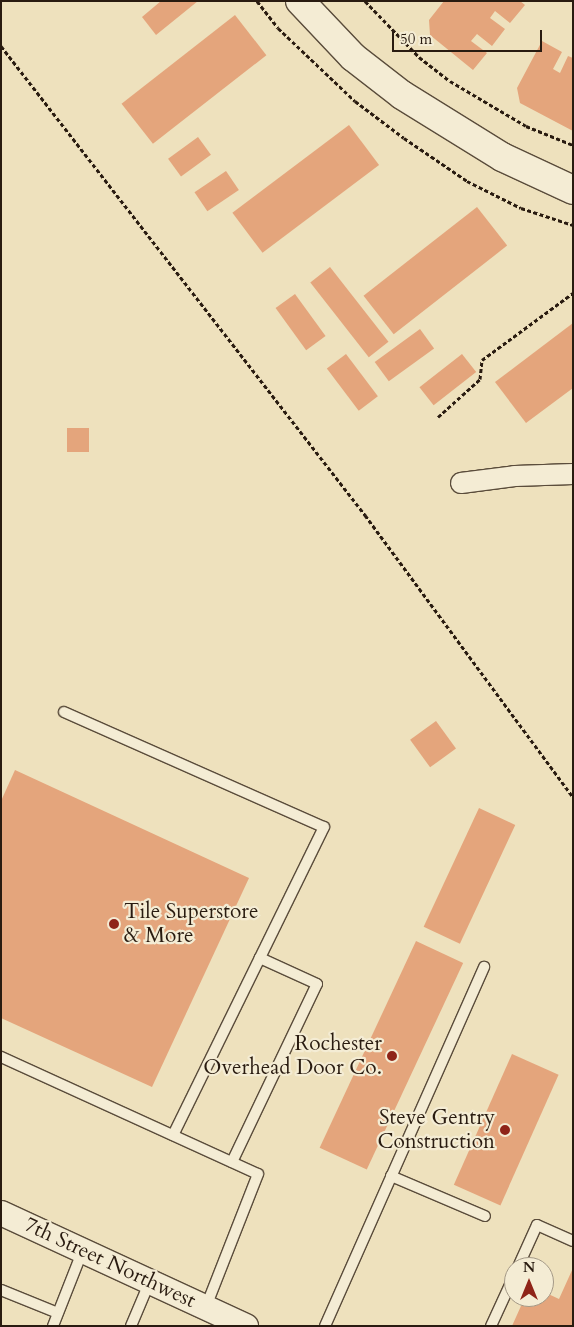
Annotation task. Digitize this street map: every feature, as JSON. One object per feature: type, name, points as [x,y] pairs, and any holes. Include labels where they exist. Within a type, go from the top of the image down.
[{"type":"main road","points":[[300,1],[353,57],[402,95],[502,157],[573,190]]},
{"type":"street","points":[[461,483],[516,476],[573,474]]},
{"type":"street","name":"7th Street Northwest","points":[[1,1213],[246,1326]]},
{"type":"lane","points":[[64,712],[324,827],[173,1135]]},
{"type":"lane","points":[[232,1162],[317,984],[260,958]]},
{"type":"lane","points":[[325,1326],[484,967]]},
{"type":"lane","points":[[1,1057],[258,1174],[206,1307]]},
{"type":"lane","points":[[391,1176],[485,1216]]},
{"type":"lane","points":[[523,1257],[537,1225],[573,1242]]},
{"type":"lane","points":[[53,1326],[83,1250]]},
{"type":"lane","points":[[131,1326],[150,1281]]},
{"type":"lane","points":[[1,1290],[58,1313]]},
{"type":"lane","points":[[491,1326],[504,1298]]},
{"type":"path","points":[[257,1],[278,28],[355,102],[404,138],[467,181],[521,208],[573,225]]},
{"type":"path","points":[[365,1],[419,57],[450,81],[526,126],[573,145]]},
{"type":"path","points":[[1,46],[365,514],[573,797]]},
{"type":"path","points":[[438,417],[480,380],[482,360],[573,293]]},
{"type":"building","points":[[161,1],[198,1],[156,35],[142,17]]},
{"type":"building","points":[[444,1],[520,1],[525,5],[510,23],[495,11],[490,18],[505,29],[492,46],[477,34],[471,41],[487,53],[473,70],[430,35],[429,20]]},
{"type":"building","points":[[235,15],[266,55],[153,144],[122,104]]},
{"type":"building","points":[[542,41],[562,52],[553,69],[560,73],[568,56],[573,58],[573,131],[520,103],[517,88]]},
{"type":"building","points":[[349,125],[379,165],[262,253],[232,213]]},
{"type":"building","points":[[198,137],[211,155],[181,177],[168,159]]},
{"type":"building","points":[[226,171],[239,190],[207,211],[194,192]]},
{"type":"building","points":[[477,207],[507,246],[394,334],[364,296]]},
{"type":"building","points":[[330,267],[388,342],[369,357],[310,282]]},
{"type":"building","points":[[295,294],[326,336],[306,350],[276,308]]},
{"type":"building","points":[[573,323],[573,388],[526,423],[495,382]]},
{"type":"building","points":[[420,329],[434,348],[389,381],[375,362]]},
{"type":"building","points":[[346,354],[378,396],[359,411],[327,368]]},
{"type":"building","points":[[462,354],[476,372],[434,405],[419,387]]},
{"type":"building","points":[[67,428],[89,428],[89,452],[67,452]]},
{"type":"building","points":[[436,721],[456,749],[430,767],[410,740]]},
{"type":"building","name":"Tile Superstore & More","points":[[15,770],[249,878],[152,1087],[1,1018],[1,801]]},
{"type":"building","points":[[479,808],[515,825],[460,944],[424,927]]},
{"type":"building","name":"Rochester Overhead Door Co.","points":[[416,941],[463,963],[367,1170],[320,1148]]},
{"type":"building","name":"Steve Gentry Construction","points":[[512,1054],[559,1075],[500,1205],[454,1185]]},
{"type":"building","points":[[573,1268],[573,1326],[512,1326],[521,1307],[554,1307],[554,1297],[559,1299]]},
{"type":"place","name":"Tile Superstore & More","points":[[114,924]]},
{"type":"place","name":"Rochester Overhead Door Co.","points":[[392,1056]]},
{"type":"place","name":"Steve Gentry Construction","points":[[505,1130]]}]
